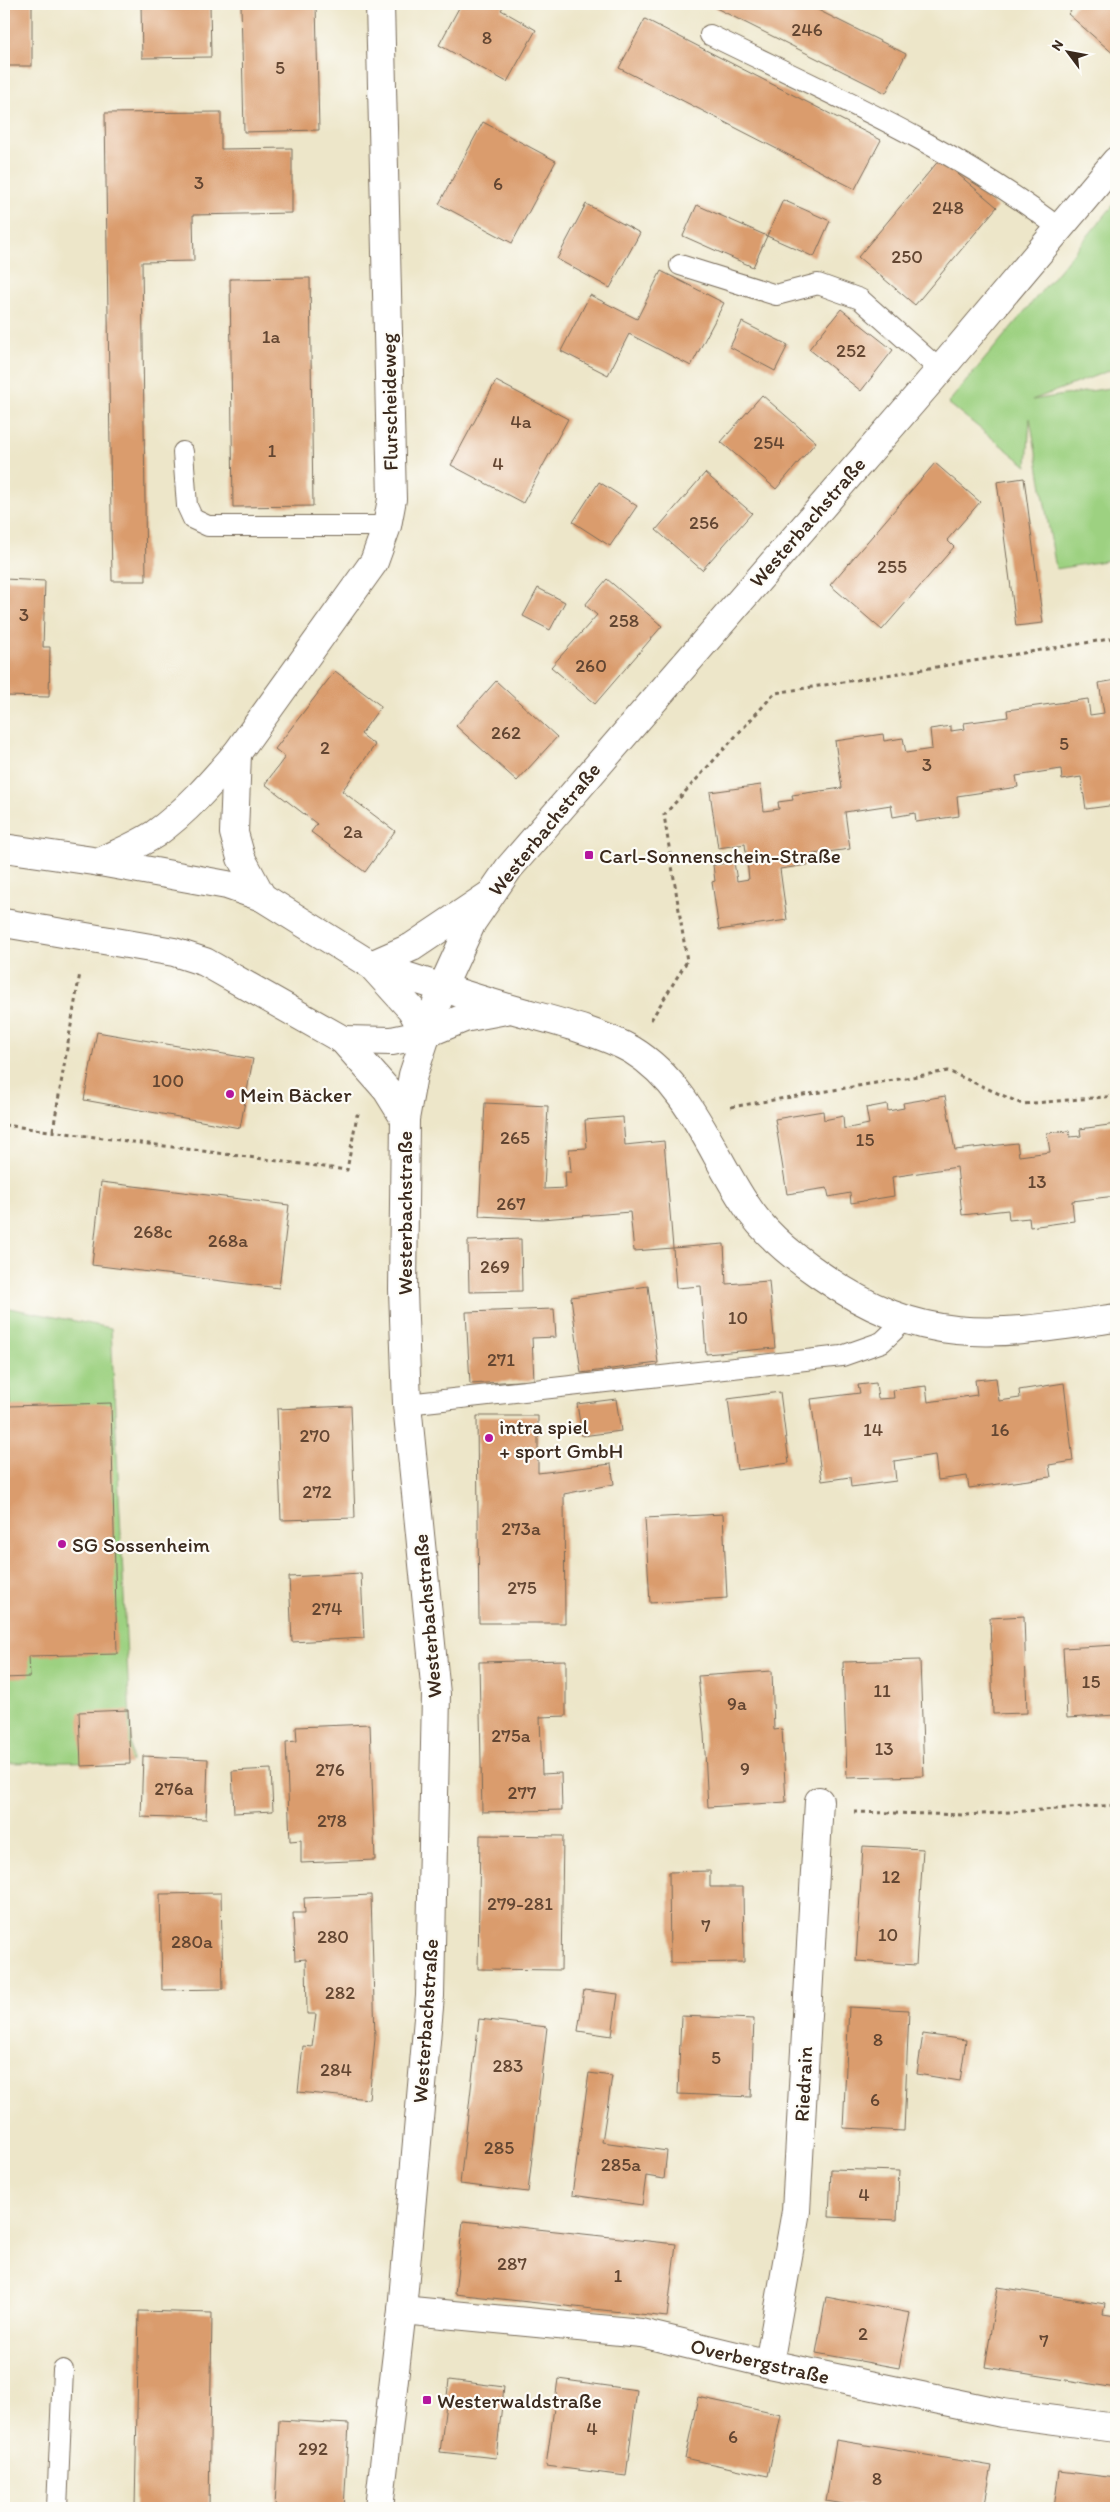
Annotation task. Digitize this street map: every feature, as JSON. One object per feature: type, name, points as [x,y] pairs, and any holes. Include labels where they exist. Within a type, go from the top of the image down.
[{"type":"street","name":"Flurscheideweg","points":[[100,862],[154,834],[182,813],[237,753],[354,593],[374,562],[387,526],[392,499],[380,4]]},
{"type":"street","name":"Westerbachstraße","points":[[378,2508],[402,2310],[430,1996],[436,1694],[407,1404],[403,1290],[405,1119],[413,1076],[425,1034],[459,948],[488,896],[547,822],[940,370],[1116,161]]},
{"type":"street","points":[[237,753],[234,834],[241,858],[262,897]]},
{"type":"street","points":[[4,848],[100,862],[227,885],[262,897],[371,965],[608,1040],[632,1050],[654,1067],[694,1114],[744,1204],[770,1233],[803,1263],[838,1288],[875,1309],[905,1320],[942,1330],[993,1333],[1116,1318]]},
{"type":"street","points":[[371,965],[412,947],[488,896]]},
{"type":"street","points":[[4,923],[190,956],[251,987],[342,1040],[387,1090],[405,1119]]},
{"type":"street","points":[[371,965],[412,1009],[425,1034]]},
{"type":"street","points":[[342,1040],[392,1041],[425,1034],[464,1018],[512,1009]]},
{"type":"street","name":"Riedrain","points":[[769,2364],[796,2211],[819,1806]]},
{"type":"street","name":"Overbergstraße","points":[[402,2310],[641,2333],[769,2364],[1002,2413],[1116,2428]]},
{"type":"lane","points":[[710,35],[944,151],[1025,202],[1060,228]]},
{"type":"lane","points":[[680,265],[776,295],[818,284],[860,299],[940,370]]},
{"type":"lane","points":[[183,452],[187,506],[193,519],[208,526],[387,526]]},
{"type":"lane","points":[[407,1404],[842,1356],[882,1342],[905,1320]]},
{"type":"lane","points":[[57,2508],[63,2370]]},
{"type":"path","points":[[632,1050],[687,961],[664,814],[775,693],[1116,638]]},
{"type":"path","points":[[53,1130],[87,938]]},
{"type":"path","points":[[694,1114],[948,1071],[1022,1104],[1116,1096]]},
{"type":"path","points":[[4,1125],[347,1170],[357,1115],[405,1119]]},
{"type":"path","points":[[819,1806],[966,1815],[1116,1805]]},
{"type":"green space","points":[[1116,202],[1116,368],[1032,400],[1116,387],[1116,559],[1056,569],[1030,418],[1027,466],[948,403]]},
{"type":"green space","name":"SG Sossenheim","points":[[4,1307],[111,1328],[132,1761],[4,1763]]},
{"type":"building","points":[[4,4],[32,4],[32,66],[4,66]]},
{"type":"building","points":[[141,4],[210,4],[211,57],[142,58]]},
{"type":"building","points":[[241,4],[316,4],[319,130],[244,132]]},
{"type":"building","points":[[461,4],[505,4],[501,10],[536,30],[507,82],[439,45]]},
{"type":"building","points":[[708,4],[806,4],[906,54],[886,93]]},
{"type":"building","points":[[1077,4],[1116,4],[1116,56],[1068,14]]},
{"type":"building","points":[[645,19],[881,140],[855,189],[619,68]]},
{"type":"building","points":[[221,112],[221,149],[292,148],[292,213],[193,215],[194,261],[142,262],[146,581],[112,581],[105,113]]},
{"type":"building","points":[[483,122],[556,161],[512,243],[439,204]]},
{"type":"building","points":[[940,159],[997,207],[915,305],[858,257]]},
{"type":"building","points":[[783,200],[830,221],[814,257],[767,236]]},
{"type":"building","points":[[586,204],[640,233],[610,288],[557,259]]},
{"type":"building","points":[[697,205],[767,236],[753,267],[683,236]]},
{"type":"building","points":[[661,271],[724,303],[691,366],[629,334],[608,375],[561,351],[590,295],[637,319]]},
{"type":"building","points":[[310,278],[313,506],[233,507],[230,279]]},
{"type":"building","points":[[841,309],[893,350],[861,391],[809,349]]},
{"type":"building","points":[[742,322],[788,345],[775,371],[730,347]]},
{"type":"building","points":[[496,381],[568,419],[523,503],[451,465]]},
{"type":"building","points":[[762,395],[816,442],[776,489],[721,442]]},
{"type":"building","points":[[935,463],[980,502],[947,540],[954,547],[882,630],[830,585]]},
{"type":"building","points":[[705,473],[752,513],[702,570],[656,530]]},
{"type":"building","points":[[1024,478],[1043,623],[1016,626],[997,482]]},
{"type":"building","points":[[599,482],[637,506],[610,546],[573,522]]},
{"type":"building","points":[[4,579],[45,581],[43,647],[50,647],[49,697],[4,696]]},
{"type":"building","points":[[607,579],[662,626],[595,704],[551,667],[597,615],[585,605]]},
{"type":"building","points":[[538,588],[565,602],[550,630],[523,616]]},
{"type":"building","points":[[335,671],[381,706],[361,734],[375,745],[342,791],[395,831],[365,872],[311,832],[317,824],[265,784],[285,757],[275,749]]},
{"type":"building","points":[[1116,680],[1116,805],[1086,809],[1081,777],[1062,780],[1061,769],[1016,776],[1018,787],[957,796],[959,816],[916,822],[915,813],[893,817],[891,805],[845,812],[850,849],[813,854],[814,864],[780,869],[787,920],[719,930],[712,882],[715,881],[713,865],[734,862],[737,881],[749,879],[745,844],[718,848],[710,792],[761,785],[764,811],[779,809],[778,802],[793,800],[792,795],[842,788],[835,741],[883,734],[884,741],[903,738],[906,753],[932,749],[930,729],[951,726],[951,731],[965,729],[964,723],[1008,717],[1007,710],[1088,699],[1090,715],[1104,713],[1099,683]]},
{"type":"building","points":[[496,681],[557,737],[517,781],[456,726]]},
{"type":"building","points":[[97,1032],[253,1059],[240,1128],[84,1100]]},
{"type":"building","points":[[945,1096],[955,1150],[1017,1143],[1019,1156],[1050,1152],[1047,1133],[1069,1131],[1070,1137],[1081,1136],[1080,1129],[1116,1124],[1116,1196],[1072,1201],[1074,1221],[1030,1227],[1029,1218],[1009,1220],[1008,1210],[962,1215],[957,1167],[892,1177],[894,1196],[851,1203],[850,1193],[829,1197],[827,1188],[787,1194],[775,1119],[823,1111],[824,1120],[843,1116],[844,1129],[869,1124],[866,1108],[887,1104],[888,1111],[904,1108],[903,1103]]},
{"type":"building","points":[[485,1103],[548,1106],[544,1189],[566,1188],[565,1172],[571,1172],[569,1149],[587,1148],[585,1120],[623,1117],[625,1145],[664,1141],[673,1248],[634,1251],[630,1212],[542,1219],[479,1216]]},
{"type":"building","points":[[101,1182],[289,1205],[279,1288],[92,1265]]},
{"type":"building","points":[[521,1239],[522,1291],[469,1292],[468,1241]]},
{"type":"building","points":[[724,1244],[726,1284],[769,1281],[775,1348],[706,1354],[701,1286],[676,1288],[673,1248]]},
{"type":"building","points":[[648,1286],[658,1363],[581,1373],[571,1297]]},
{"type":"building","points":[[554,1309],[556,1337],[532,1338],[534,1380],[470,1384],[466,1312]]},
{"type":"building","points":[[4,1360],[8,1360],[9,1406],[111,1403],[117,1654],[29,1656],[30,1677],[4,1678]]},
{"type":"building","points":[[996,1378],[999,1401],[1020,1398],[1019,1390],[1064,1383],[1073,1461],[1049,1465],[1051,1477],[969,1488],[967,1476],[938,1480],[935,1455],[894,1461],[896,1481],[851,1487],[850,1477],[822,1481],[811,1399],[860,1393],[858,1385],[876,1383],[878,1399],[894,1398],[893,1390],[926,1386],[928,1402],[977,1395],[975,1380]]},
{"type":"building","points":[[780,1392],[789,1463],[737,1470],[728,1399]]},
{"type":"building","points":[[616,1399],[621,1431],[582,1436],[577,1404]]},
{"type":"building","points":[[351,1406],[355,1518],[281,1520],[277,1409]]},
{"type":"building","points":[[477,1416],[538,1416],[538,1473],[611,1464],[614,1484],[564,1494],[565,1623],[479,1623]]},
{"type":"building","points":[[723,1514],[727,1598],[650,1603],[645,1518]]},
{"type":"building","points":[[361,1573],[364,1638],[292,1642],[289,1577]]},
{"type":"building","points":[[1024,1616],[1027,1713],[993,1714],[990,1618]]},
{"type":"building","points":[[1116,1645],[1116,1715],[1067,1718],[1063,1648]]},
{"type":"building","points":[[566,1660],[566,1716],[540,1717],[542,1774],[561,1773],[562,1810],[482,1812],[479,1662]]},
{"type":"building","points":[[920,1660],[924,1776],[847,1778],[843,1662]]},
{"type":"building","points":[[772,1671],[774,1730],[782,1729],[786,1802],[708,1807],[704,1734],[698,1676]]},
{"type":"building","points":[[128,1710],[130,1764],[81,1766],[79,1712]]},
{"type":"building","points":[[370,1724],[375,1860],[301,1863],[301,1840],[290,1841],[286,1742],[297,1741],[296,1727]]},
{"type":"building","points":[[143,1756],[208,1759],[206,1819],[141,1817]]},
{"type":"building","points":[[271,1769],[273,1811],[234,1813],[232,1771]]},
{"type":"building","points":[[480,1835],[563,1836],[561,1970],[478,1969]]},
{"type":"building","points":[[863,1846],[923,1849],[916,1965],[856,1961]]},
{"type":"building","points":[[710,1871],[710,1887],[743,1887],[744,1962],[670,1963],[669,1872]]},
{"type":"building","points":[[221,1893],[223,1989],[162,1990],[160,1894]]},
{"type":"building","points":[[371,1895],[375,2039],[369,2099],[298,2092],[303,2046],[312,2047],[316,2014],[307,2014],[306,1959],[295,1960],[293,1913],[305,1913],[304,1898]]},
{"type":"building","points":[[584,1990],[618,1994],[612,2036],[578,2031]]},
{"type":"building","points":[[849,2007],[909,2010],[904,2131],[843,2128]]},
{"type":"building","points":[[681,2016],[754,2019],[751,2097],[678,2094]]},
{"type":"building","points":[[479,2019],[547,2027],[528,2192],[460,2184]]},
{"type":"building","points":[[923,2034],[966,2040],[960,2081],[917,2074]]},
{"type":"building","points":[[589,2073],[612,2076],[602,2142],[667,2151],[664,2179],[646,2176],[642,2205],[572,2195]]},
{"type":"building","points":[[831,2169],[899,2171],[897,2220],[829,2217]]},
{"type":"building","points":[[463,2221],[676,2244],[667,2317],[455,2294]]},
{"type":"building","points":[[998,2287],[1105,2304],[1103,2314],[1116,2316],[1116,2388],[985,2367]]},
{"type":"building","points":[[826,2297],[910,2313],[899,2368],[816,2353]]},
{"type":"building","points":[[139,2311],[212,2313],[209,2508],[135,2508]]},
{"type":"building","points":[[558,2379],[637,2390],[626,2476],[546,2466]]},
{"type":"building","points":[[449,2380],[504,2387],[496,2458],[440,2452]]},
{"type":"building","points":[[698,2397],[781,2415],[768,2476],[685,2458]]},
{"type":"building","points":[[279,2420],[349,2424],[344,2508],[275,2508]]},
{"type":"building","points":[[836,2440],[992,2466],[984,2508],[868,2508],[826,2501]]},
{"type":"building","points":[[1059,2471],[1116,2478],[1116,2508],[1054,2508]]},
{"type":"place","name":"Carl-Sonnenschein-Straße","points":[[589,855]]},
{"type":"place","name":"Mein Bäcker","points":[[230,1094]]},
{"type":"place","name":"intra spiel + sport GmbH","points":[[489,1438]]},
{"type":"place","name":"SG Sossenheim","points":[[62,1544]]},
{"type":"place","name":"Westerwaldstraße","points":[[427,2400]]}]
